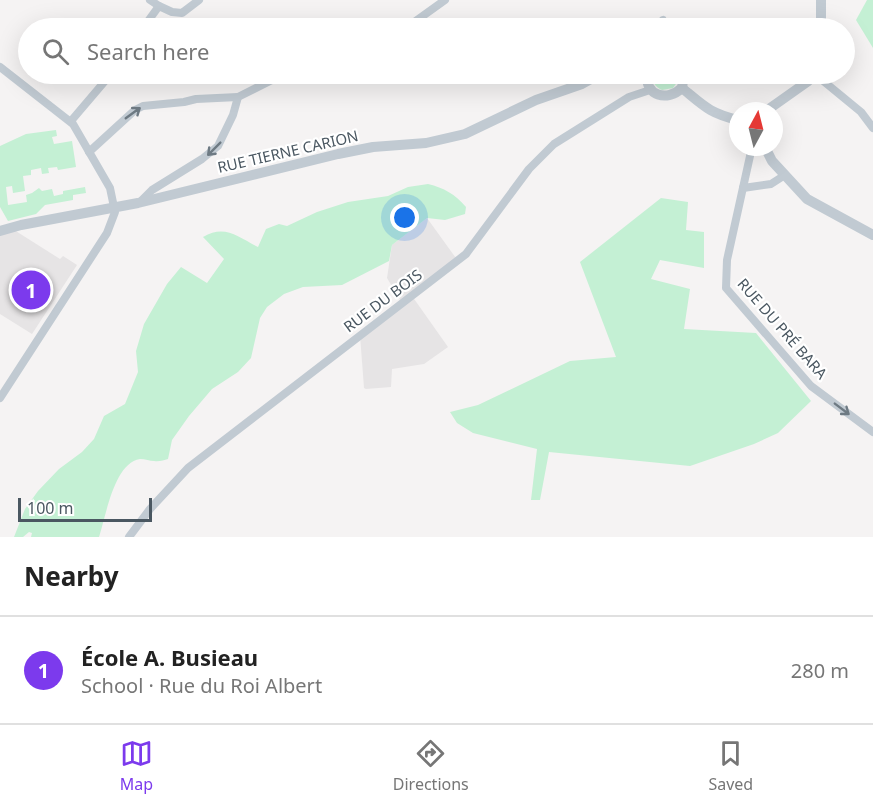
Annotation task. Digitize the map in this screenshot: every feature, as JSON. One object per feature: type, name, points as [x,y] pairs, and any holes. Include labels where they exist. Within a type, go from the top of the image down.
[{"type":"street","points":[[150,0],[172,12],[182,13],[199,0]]},
{"type":"street","points":[[420,18],[445,0]]},
{"type":"street","points":[[821,0],[821,18]]},
{"type":"street","points":[[150,18],[159,6]]},
{"type":"street","points":[[0,67],[18,81]]},
{"type":"street","points":[[0,398],[107,233],[115,207],[110,188],[71,121],[22,84]]},
{"type":"street","points":[[71,121],[102,84]]},
{"type":"street","points":[[89,152],[135,110],[143,106],[184,102],[213,96],[238,97],[264,84]]},
{"type":"street","name":"RUE TIERNE CARION","points":[[0,231],[140,202],[338,154],[373,147],[426,143],[465,134],[536,100],[582,84]]},
{"type":"street","points":[[647,84],[650,90],[657,95],[667,97],[677,93],[683,84]]},
{"type":"street","points":[[778,102],[802,84]]},
{"type":"street","points":[[828,84],[861,112],[873,128]]},
{"type":"street","points":[[682,88],[716,115],[729,118]]},
{"type":"street","name":"RUE DU BOIS","points":[[129,537],[150,509],[188,468],[466,254],[529,169],[554,144],[628,97],[650,90]]},
{"type":"street","points":[[140,202],[152,190],[202,159],[218,146],[233,115],[238,97]]},
{"type":"street","name":"RUE DU PRÉ BARA","points":[[750,156],[727,260],[726,288],[811,386],[873,432]]},
{"type":"street","points":[[770,156],[807,199],[873,234]]},
{"type":"street","points":[[743,188],[771,184],[785,175]]},
{"type":"shaded area","points":[[427,218],[458,261],[412,296],[448,347],[424,364],[392,369],[391,387],[366,389],[364,388],[360,335],[402,303],[387,278],[392,245]]},
{"type":"shaded area","points":[[11,228],[60,259],[63,256],[77,265],[32,334],[0,314],[0,231]]},
{"type":"green space","points":[[867,0],[873,0],[873,48],[856,20]]},
{"type":"green space","points":[[654,84],[676,84],[673,88],[662,90]]},
{"type":"green space","points":[[56,130],[57,136],[52,137],[54,144],[72,141],[76,167],[58,170],[57,167],[48,168],[49,173],[42,174],[41,168],[31,170],[31,175],[23,176],[25,191],[13,193],[12,186],[6,187],[8,205],[27,202],[26,195],[39,188],[42,191],[52,189],[54,196],[63,194],[63,191],[85,187],[86,193],[73,195],[73,200],[45,205],[36,214],[8,221],[0,207],[0,146],[26,134]]},
{"type":"green space","points":[[428,184],[458,198],[466,207],[465,214],[445,220],[427,218],[392,245],[389,261],[342,285],[303,287],[284,294],[267,307],[260,318],[251,358],[238,372],[212,389],[189,416],[172,440],[168,459],[158,461],[140,459],[131,463],[124,470],[112,492],[99,537],[31,537],[32,533],[29,532],[23,537],[14,537],[25,509],[38,491],[59,469],[82,452],[94,439],[104,416],[125,404],[138,372],[136,351],[144,324],[167,284],[181,267],[207,283],[224,259],[203,237],[218,232],[231,233],[258,247],[266,229],[279,224],[287,226],[317,212],[348,202],[388,196],[408,187]]},
{"type":"green space","points":[[661,198],[688,202],[686,230],[704,232],[704,268],[660,260],[651,279],[690,289],[684,329],[756,333],[811,401],[778,433],[754,444],[690,466],[549,452],[540,500],[531,500],[537,449],[473,433],[457,423],[450,412],[478,405],[570,361],[616,357],[580,262]]},
{"type":"place","name":"École A. Busieau","points":[[31,290]]}]
